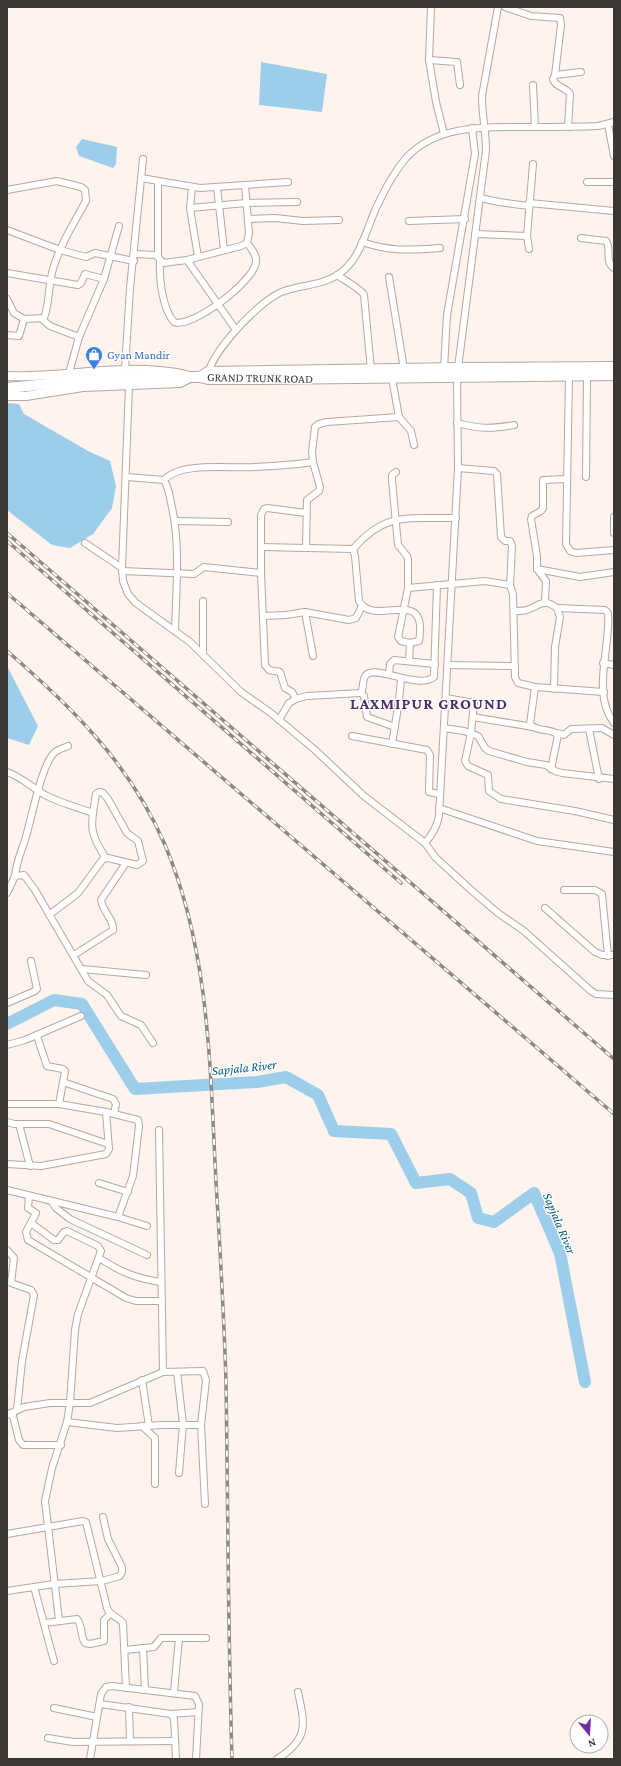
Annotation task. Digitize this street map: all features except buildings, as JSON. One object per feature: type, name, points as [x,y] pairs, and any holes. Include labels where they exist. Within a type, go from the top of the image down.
[{"type":"main road","name":"GRAND TRUNK ROAD","points":[[202,376],[444,368],[457,372],[569,376],[614,375]]},
{"type":"main road","name":"GRAND TRUNK ROAD","points":[[202,376],[392,378],[457,372],[614,368]]},
{"type":"main road","points":[[7,388],[98,379],[202,376]]},
{"type":"street","points":[[431,7],[429,60],[436,102],[444,134]]},
{"type":"street","points":[[425,843],[432,836],[437,826],[439,808],[456,518],[458,468],[457,372],[486,150],[482,96],[498,7]]},
{"type":"street","points":[[505,7],[531,16],[560,18],[561,25],[553,81],[570,94],[568,127]]},
{"type":"street","points":[[429,60],[457,62],[460,85]]},
{"type":"street","points":[[555,75],[581,72]]},
{"type":"street","points":[[533,85],[535,127]]},
{"type":"street","points":[[7,396],[26,396],[83,387],[180,383],[202,376],[236,330],[274,296],[284,291],[316,283],[337,275],[346,268],[354,259],[373,214],[393,175],[407,157],[426,142],[444,134],[484,127],[568,127],[611,124],[614,156]]},
{"type":"street","points":[[444,368],[447,315],[465,219],[475,154],[472,128]]},
{"type":"street","points":[[124,369],[126,326],[143,159]]},
{"type":"street","points":[[529,249],[527,236],[528,204],[533,164]]},
{"type":"street","points":[[141,178],[192,186],[216,187],[288,182]]},
{"type":"street","points":[[7,190],[57,181],[81,187],[85,190],[86,201],[60,250],[51,280],[48,308],[42,319]]},
{"type":"street","points":[[158,181],[160,271],[167,310],[174,322],[182,323],[217,305],[232,294],[254,268],[255,256],[247,243]]},
{"type":"street","points":[[587,182],[614,182]]},
{"type":"street","points":[[7,230],[60,250],[86,257],[95,253],[159,258],[164,263],[187,260],[241,246],[247,243],[249,238],[245,185]]},
{"type":"street","points":[[192,186],[190,208],[198,257]]},
{"type":"street","points":[[216,187],[224,250]]},
{"type":"street","points":[[480,198],[498,202],[614,211]]},
{"type":"street","points":[[190,208],[246,203],[297,202]]},
{"type":"street","points":[[248,219],[275,218],[303,221],[339,220]]},
{"type":"street","points":[[409,221],[465,219]]},
{"type":"street","points":[[69,373],[79,337],[104,279],[119,226]]},
{"type":"street","points":[[475,234],[527,236]]},
{"type":"street","points":[[581,238],[606,241],[609,246],[609,261],[614,268]]},
{"type":"street","points":[[362,242],[388,250],[404,251],[440,248]]},
{"type":"street","points":[[187,260],[217,305],[236,330]]},
{"type":"street","points":[[7,273],[78,285],[81,283],[85,274],[104,279]]},
{"type":"street","points":[[337,275],[360,290],[364,295],[371,370]]},
{"type":"street","points":[[389,277],[404,369]]},
{"type":"street","points":[[7,299],[14,313],[24,319],[42,319],[50,326],[79,337]]},
{"type":"street","points":[[7,335],[19,336],[24,319]]},
{"type":"street","points":[[7,376],[30,377],[124,369],[177,372],[202,376]]},
{"type":"street","points":[[586,477],[587,375]]},
{"type":"street","points":[[569,376],[567,548],[576,553],[614,550]]},
{"type":"street","points":[[392,378],[399,416],[411,431],[414,445]]},
{"type":"street","points":[[129,386],[127,477],[122,569],[128,594],[136,603],[175,631],[203,654],[241,692],[279,720],[315,750],[364,796],[425,843],[435,857],[471,890],[493,909],[524,931],[591,991],[596,994],[614,995]]},
{"type":"street","points":[[306,547],[307,500],[319,491],[320,487],[313,462],[315,427],[319,424],[399,416]]},
{"type":"street","points":[[457,423],[482,429],[514,424]]},
{"type":"street","points":[[127,477],[164,480],[180,471],[193,469],[252,468],[313,462]]},
{"type":"street","points":[[458,468],[494,471],[497,474],[501,537],[502,539],[510,542],[512,546],[510,585],[513,594],[514,611],[515,677],[518,682],[535,688],[604,692]]},
{"type":"street","points":[[353,549],[356,556],[360,601],[362,606],[369,610],[403,610],[413,611],[418,614],[420,619],[419,641],[410,643],[400,641],[398,637],[403,610],[408,588],[408,560],[407,556],[398,545],[397,520],[392,480],[392,475],[396,472]]},
{"type":"street","points":[[546,603],[546,581],[537,569],[537,556],[531,519],[532,516],[541,511],[542,508],[542,481],[546,479],[567,479]]},
{"type":"street","points":[[164,480],[169,494],[175,521],[177,550],[175,631]]},
{"type":"street","points":[[296,699],[292,692],[285,688],[280,672],[269,670],[265,665],[261,573],[261,515],[264,509],[306,513]]},
{"type":"street","points":[[614,517],[614,533]]},
{"type":"street","points":[[353,549],[363,538],[379,525],[397,520],[456,518]]},
{"type":"street","points":[[175,521],[228,522]]},
{"type":"street","points":[[85,543],[122,569],[194,574],[204,567],[261,573]]},
{"type":"street","points":[[262,547],[353,549]]},
{"type":"street","points":[[537,569],[580,577],[614,572]]},
{"type":"street","points":[[408,588],[485,581],[510,585]]},
{"type":"street","points":[[395,727],[367,717],[364,696],[361,693],[365,676],[368,673],[389,674],[401,679],[431,680],[435,674],[440,585]]},
{"type":"street","points":[[203,601],[203,654]]},
{"type":"street","points":[[514,611],[525,610],[540,603],[546,603],[558,608],[605,610],[608,613],[603,664],[604,692],[610,717],[614,723]]},
{"type":"street","points":[[263,616],[306,612],[349,620],[356,618],[362,606]]},
{"type":"street","points":[[554,689],[556,647],[560,617],[558,608]]},
{"type":"street","points":[[306,612],[313,656]]},
{"type":"street","points":[[409,661],[410,643]]},
{"type":"street","points":[[389,674],[391,661],[409,661],[435,664]]},
{"type":"street","points":[[603,664],[614,665]]},
{"type":"street","points":[[448,665],[515,666]]},
{"type":"street","points":[[392,744],[401,679]]},
{"type":"street","points":[[533,727],[530,719],[535,688]]},
{"type":"street","points":[[279,720],[289,703],[296,699],[307,696],[361,693]]},
{"type":"street","points":[[446,698],[474,703],[471,733],[465,761],[466,764],[488,775],[488,790],[491,793],[503,799],[576,811],[614,820]]},
{"type":"street","points":[[473,717],[533,727],[564,735],[571,729],[605,728],[614,734]]},
{"type":"street","points":[[444,728],[471,733],[478,736],[487,750],[527,762],[546,764],[551,769],[562,773],[599,779],[614,779]]},
{"type":"street","points":[[589,729],[599,779]]},
{"type":"street","points":[[551,769],[558,738],[556,733]]},
{"type":"street","points":[[352,736],[429,752],[428,792],[439,794]]},
{"type":"street","points":[[7,893],[15,876],[17,861],[25,840],[38,790],[54,752],[68,746]]},
{"type":"street","points":[[7,772],[18,775],[38,790],[55,800],[93,813]]},
{"type":"street","points":[[101,792],[108,799],[127,833],[136,839],[139,844],[143,858],[142,863],[137,865],[105,857],[92,832],[93,813],[96,794],[101,792]]},
{"type":"street","points":[[439,808],[537,841],[614,852]]},
{"type":"street","points":[[49,915],[78,893],[105,857]]},
{"type":"street","points":[[74,955],[113,930],[113,925],[103,908],[101,900],[126,863]]},
{"type":"street","points":[[15,876],[24,876],[29,882],[74,955],[88,981],[113,1002],[121,1016],[141,1025],[153,1043]]},
{"type":"street","points":[[545,908],[596,952],[611,956],[602,894],[595,890],[564,890]]},
{"type":"street","points":[[7,1003],[33,992],[37,988],[31,961]]},
{"type":"street","points":[[82,969],[146,975]]},
{"type":"street","points":[[7,1045],[36,1036],[81,1016]]},
{"type":"street","points":[[36,1036],[44,1062],[47,1066],[63,1069],[65,1071],[59,1104]]},
{"type":"street","points":[[63,1082],[113,1099],[116,1104],[114,1114]]},
{"type":"street","points":[[7,1104],[59,1104],[135,1118],[139,1122],[136,1161],[128,1192],[118,1217]]},
{"type":"street","points":[[7,1164],[30,1166],[55,1164],[102,1156],[108,1152],[106,1112]]},
{"type":"street","points":[[7,1122],[19,1124],[49,1124],[108,1144]]},
{"type":"street","points":[[19,1124],[30,1166]]},
{"type":"street","points":[[159,1130],[160,1301],[163,1372]]},
{"type":"street","points":[[99,1183],[128,1192]]},
{"type":"street","points":[[7,1190],[118,1217],[147,1226]]},
{"type":"street","points":[[29,1196],[28,1208],[36,1213],[26,1232],[28,1240],[126,1298],[136,1301],[160,1301]]},
{"type":"street","points":[[51,1201],[56,1208],[70,1219],[147,1255]]},
{"type":"street","points":[[31,1223],[56,1240],[67,1231],[98,1246],[101,1251],[84,1298],[75,1330],[70,1403],[67,1422],[44,1501],[59,1620]]},
{"type":"street","points":[[7,1250],[14,1258],[11,1282],[31,1290],[34,1295],[22,1361],[17,1410]]},
{"type":"street","points":[[99,1258],[127,1274],[138,1278],[160,1282]]},
{"type":"street","points":[[61,1445],[23,1445],[19,1440],[15,1420],[9,1413],[17,1410],[50,1404],[98,1401],[142,1380],[163,1372],[199,1370],[205,1373],[201,1425],[205,1504]]},
{"type":"street","points":[[177,1372],[183,1424],[179,1473]]},
{"type":"street","points":[[142,1380],[146,1426],[155,1438],[155,1484]]},
{"type":"street","points":[[67,1422],[105,1428],[183,1424],[201,1425]]},
{"type":"street","points":[[7,1591],[54,1584],[102,1581],[120,1576],[122,1572],[120,1562],[108,1539],[104,1516]]},
{"type":"street","points":[[7,1534],[83,1521],[86,1522],[102,1581],[107,1608],[110,1614],[120,1619],[123,1623],[126,1688]]},
{"type":"street","points":[[34,1587],[54,1661]]},
{"type":"street","points":[[44,1623],[77,1619],[81,1626],[83,1640],[85,1643],[90,1644],[104,1641],[104,1620],[110,1614]]},
{"type":"street","points":[[125,1650],[156,1646],[159,1638],[206,1638]]},
{"type":"street","points":[[174,1692],[179,1638]]},
{"type":"street","points":[[143,1648],[145,1690]]},
{"type":"street","points":[[90,1759],[101,1694],[106,1687],[112,1686],[174,1692],[195,1696],[198,1700],[196,1759]]},
{"type":"street","points":[[277,1759],[296,1744],[303,1732],[302,1712],[298,1692]]},
{"type":"street","points":[[100,1704],[171,1714],[198,1712]]},
{"type":"street","points":[[129,1707],[130,1741]]},
{"type":"street","points":[[54,1708],[97,1717]]},
{"type":"street","points":[[171,1714],[174,1719],[176,1759]]},
{"type":"street","points":[[48,1738],[74,1742],[175,1741]]},
{"type":"water","points":[[261,62],[327,74],[322,112],[259,105]]},
{"type":"water","points":[[82,139],[117,147],[116,164],[113,168],[79,156],[76,147]]},
{"type":"water","points":[[7,403],[19,404],[24,414],[88,451],[110,461],[116,486],[112,508],[93,534],[70,548],[52,545],[7,510]]},
{"type":"water","points":[[7,666],[38,726],[29,745],[7,738]]},
{"type":"waterway","name":"Sapjala River","points":[[7,1024],[54,1000],[82,1004],[135,1089],[257,1082],[286,1077],[318,1095],[334,1131],[391,1134],[416,1183],[450,1179],[471,1193],[478,1218],[494,1222],[534,1193],[560,1253],[585,1382]]},
{"type":"railway","points":[[7,533],[614,1059]]},
{"type":"railway","points":[[7,541],[401,883]]},
{"type":"railway","points":[[7,593],[614,1114]]},
{"type":"railway","points":[[7,651],[77,716],[98,739],[135,789],[151,816],[165,845],[180,885],[191,926],[199,968],[209,1054],[223,1307],[226,1382],[232,1759]]},
{"type":"place","name":"Gyan Mandir","points":[[94,370]]},
{"type":"district","name":"LAXMIPUR GROUND","points":[[429,703]]}]
